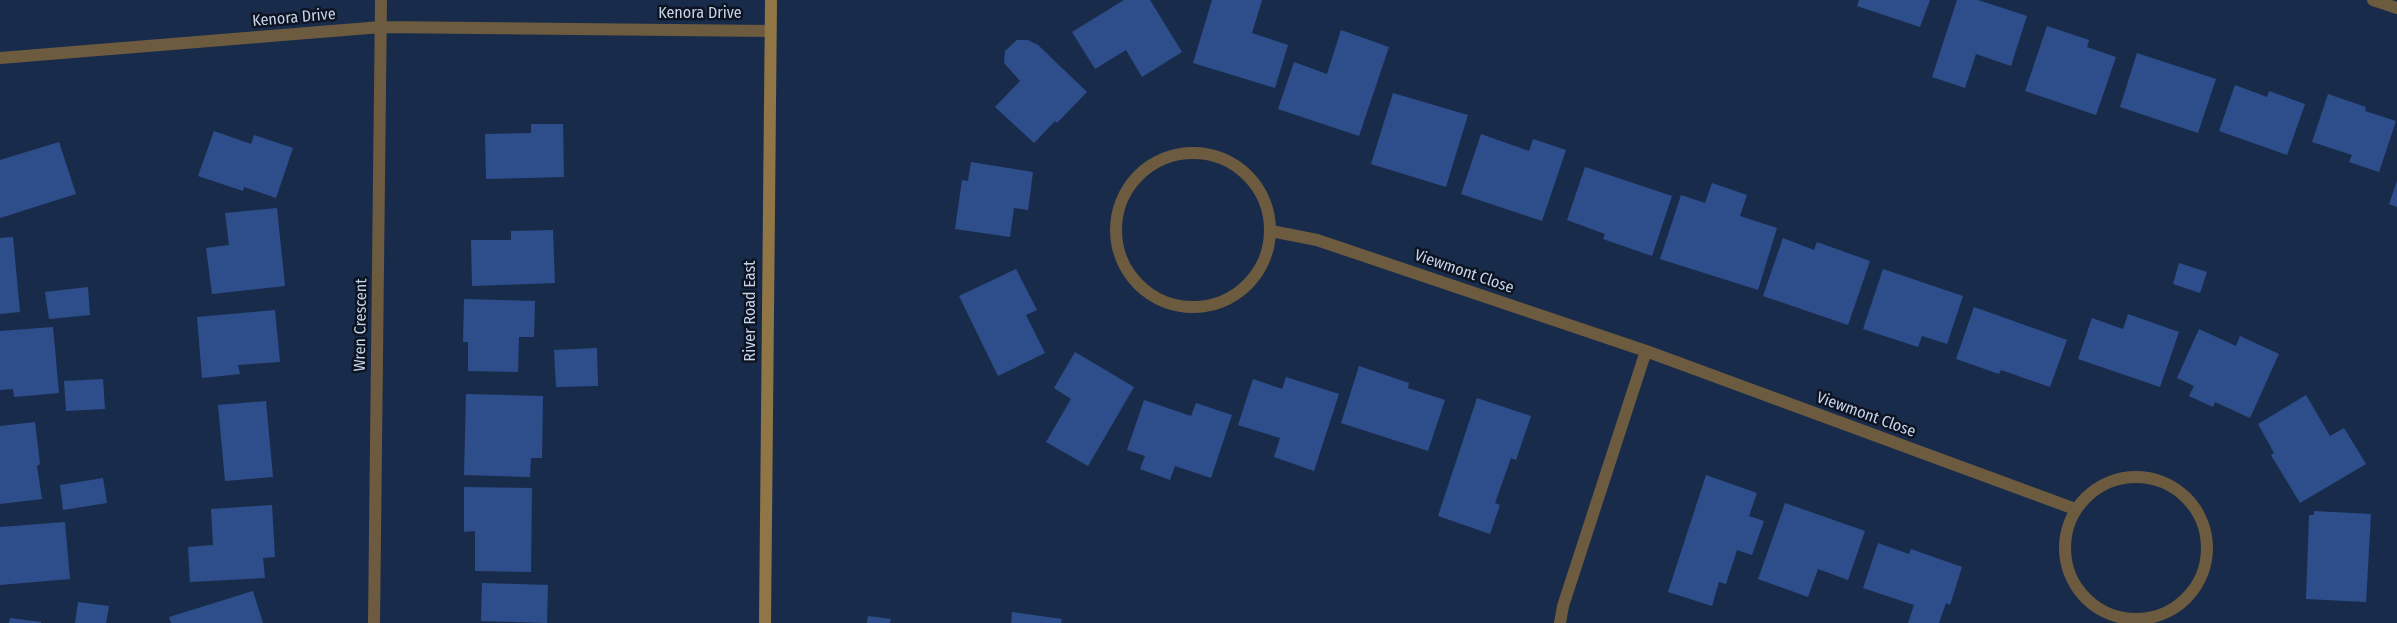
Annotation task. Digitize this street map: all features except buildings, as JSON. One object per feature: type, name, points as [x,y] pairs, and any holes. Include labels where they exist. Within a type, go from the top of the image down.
[{"type":"street","name":"Wren Crescent","points":[[374,623],[381,0]]},
{"type":"street","name":"River Road East","points":[[765,623],[771,0]]},
{"type":"street","points":[[2373,0],[2397,8]]},
{"type":"street","name":"Kenora Drive","points":[[0,58],[381,27],[770,31]]},
{"type":"street","points":[[1184,153],[1210,155],[1234,165],[1254,182],[1267,205],[1271,231],[1266,256],[1255,277],[1237,294],[1214,305],[1190,307],[1166,302],[1144,290],[1128,271],[1118,248],[1116,224],[1122,198],[1137,176],[1159,161],[1184,153]]},
{"type":"street","name":"Viewmont Close","points":[[1271,231],[1317,240],[1646,351],[2075,509]]},
{"type":"street","points":[[1560,623],[1566,597],[1646,351]]},
{"type":"street","points":[[2130,476],[2151,478],[2171,486],[2189,500],[2201,518],[2207,538],[2207,553],[2200,581],[2186,600],[2167,613],[2145,620],[2122,619],[2100,610],[2082,596],[2069,576],[2064,553],[2066,530],[2075,509],[2090,493],[2115,480],[2130,476]]}]
